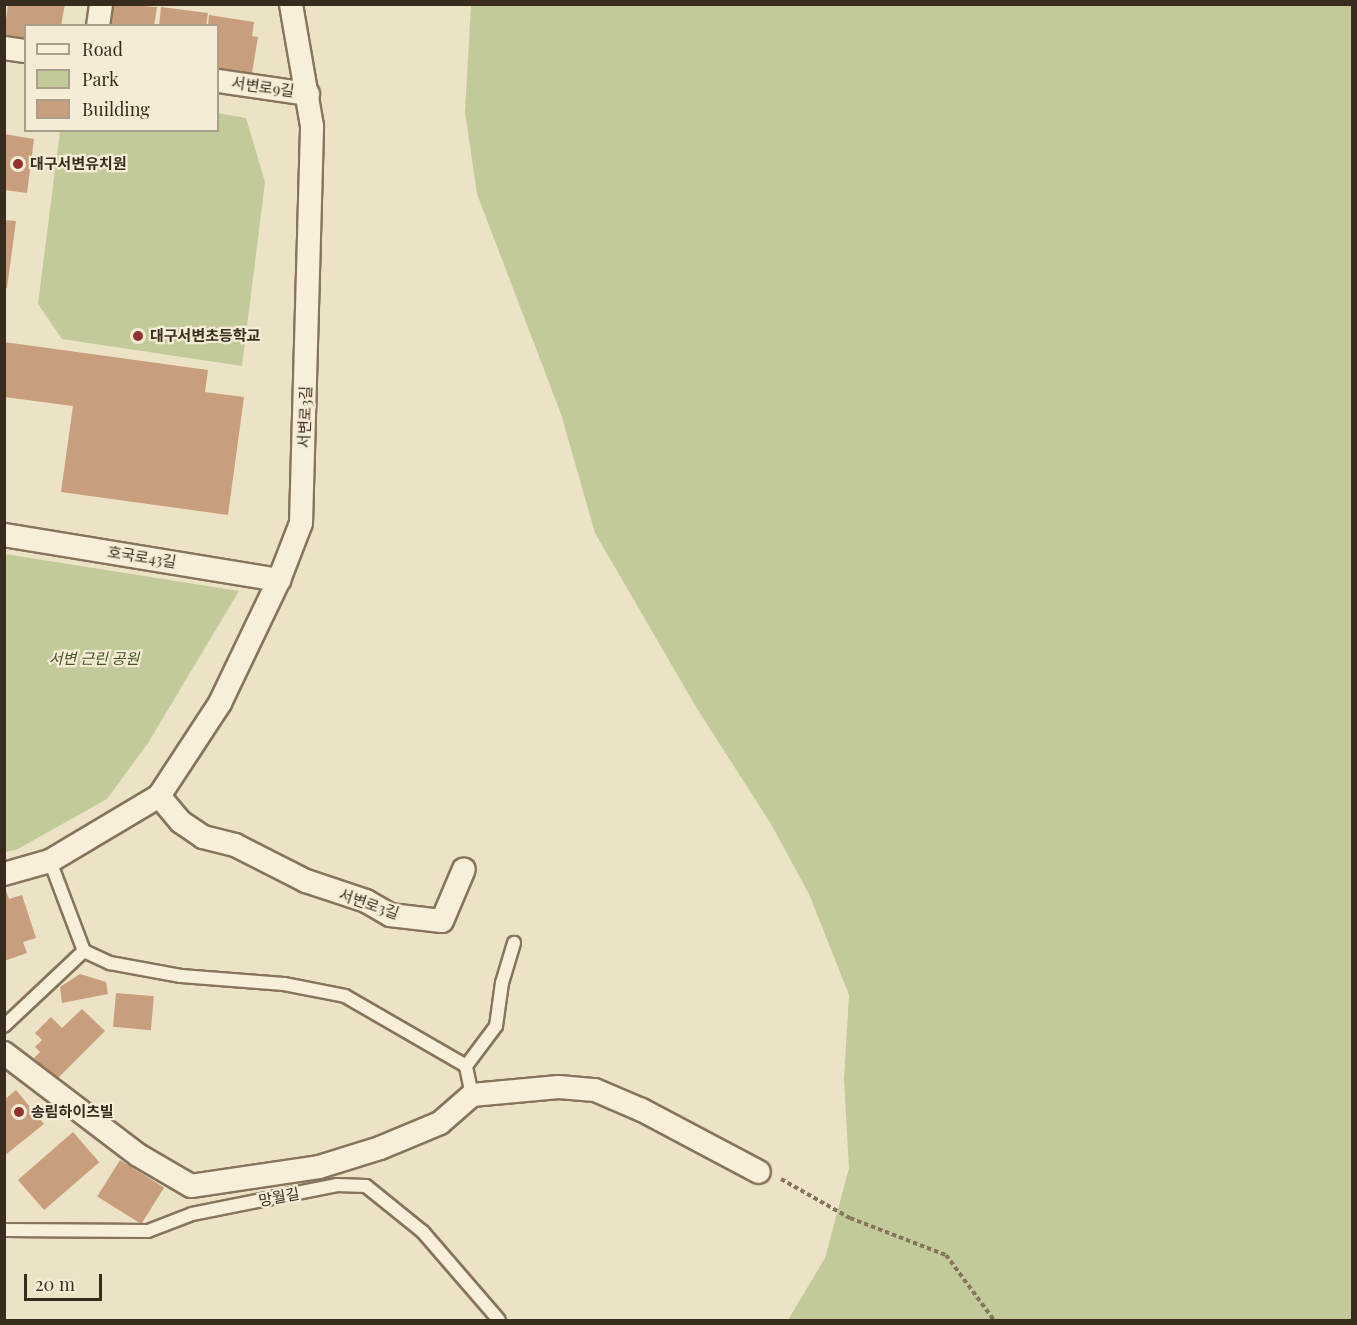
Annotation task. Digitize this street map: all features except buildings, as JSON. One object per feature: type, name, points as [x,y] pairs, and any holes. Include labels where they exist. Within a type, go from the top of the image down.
[{"type":"street","points":[[98,24],[101,4]]},
{"type":"street","name":"서변로3길","points":[[4,874],[50,861],[159,795],[220,703],[279,580],[301,523],[312,185],[308,94],[291,4]]},
{"type":"street","points":[[4,48],[24,51]]},
{"type":"street","name":"서변로9길","points":[[219,81],[308,94]]},
{"type":"street","name":"호국로43길","points":[[4,535],[279,580]]},
{"type":"street","name":"서변로3길","points":[[159,795],[181,822],[203,837],[235,845],[306,881],[366,901],[390,915],[442,921],[464,869]]},
{"type":"street","name":"망월길","points":[[4,1053],[138,1155],[191,1185],[319,1167],[380,1148],[440,1123],[472,1095]]},
{"type":"street","points":[[472,1095],[559,1087],[595,1090],[673,1125],[759,1172]]},
{"type":"lane","points":[[50,861],[84,951],[110,963],[181,976],[284,984],[345,996],[466,1066],[472,1095]]},
{"type":"lane","points":[[466,1066],[496,1026],[502,983],[514,942]]},
{"type":"lane","points":[[4,1026],[84,951]]},
{"type":"lane","name":"망월길","points":[[4,1230],[148,1231],[192,1214],[337,1185],[366,1186],[423,1232],[499,1320]]},
{"type":"path","points":[[759,1172],[783,1180],[850,1218],[946,1255],[994,1320]]},
{"type":"green space","points":[[471,5],[1352,5],[1352,1320],[788,1320],[825,1258],[849,1168],[844,1079],[849,995],[809,894],[771,824],[696,707],[595,533],[561,414],[477,194],[465,112]]},
{"type":"green space","points":[[219,113],[246,118],[265,182],[242,366],[62,339],[38,304],[60,132],[219,132]]},
{"type":"green space","name":"서변 근린 공원","points":[[5,554],[239,591],[148,743],[107,799],[16,850],[5,852]]},
{"type":"place","name":"대구서변유치원","points":[[18,164]]},
{"type":"place","name":"대구서변초등학교","points":[[138,336]]},
{"type":"place","name":"송림하이츠빌","points":[[19,1112]]}]
